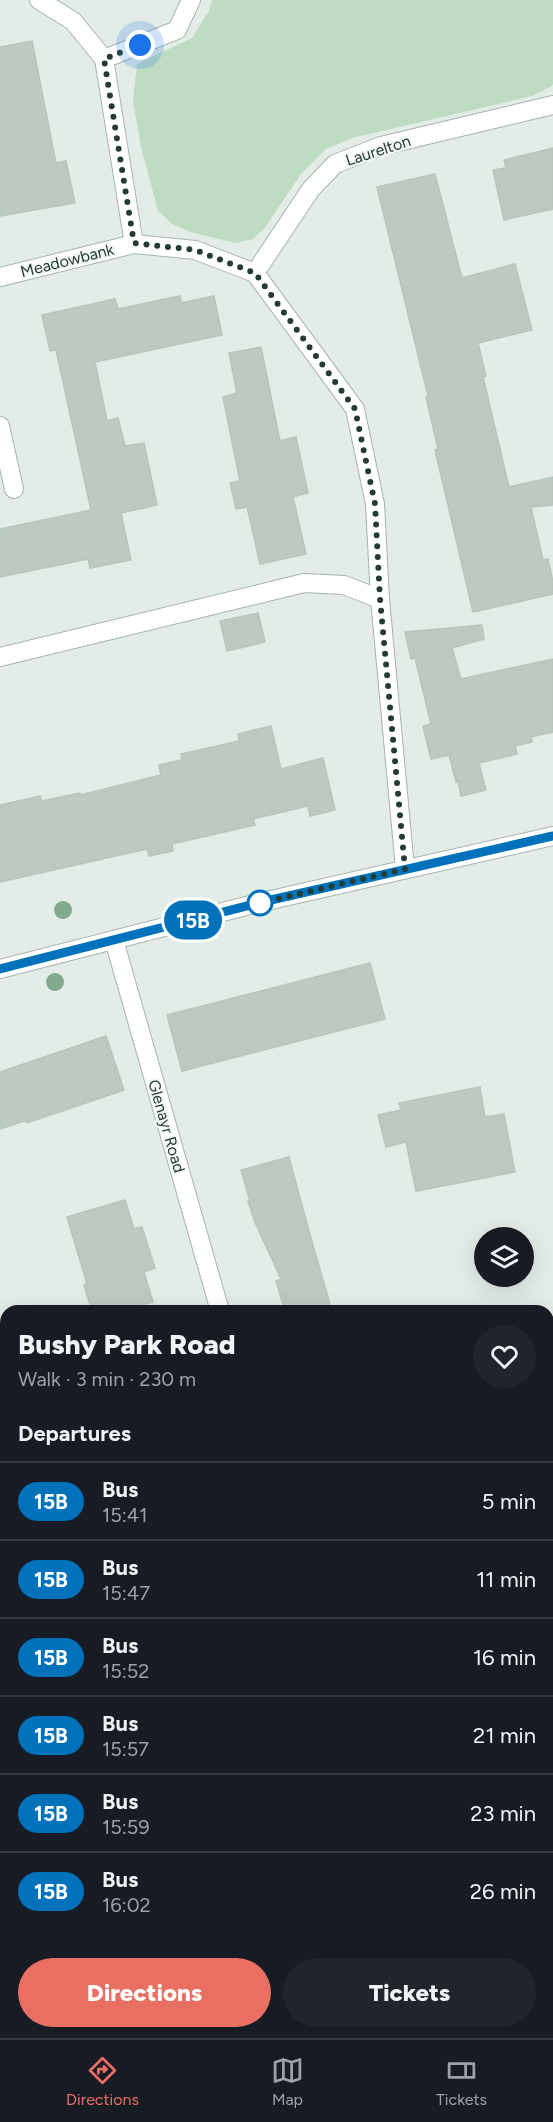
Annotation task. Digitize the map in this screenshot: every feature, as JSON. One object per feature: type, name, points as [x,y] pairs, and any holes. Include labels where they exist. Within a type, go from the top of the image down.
[{"type":"street","name":"Meadowbank","points":[[39,0],[73,21],[104,59],[134,243]]},
{"type":"street","points":[[104,59],[177,30],[190,0]]},
{"type":"street","name":"Laurelton","points":[[255,273],[311,189],[335,164],[381,146],[553,105]]},
{"type":"street","name":"Meadowbank","points":[[0,277],[134,243],[195,250],[255,273]]},
{"type":"street","points":[[255,273],[355,409],[375,504],[380,599],[405,869]]},
{"type":"street","points":[[0,426],[14,489]]},
{"type":"street","points":[[0,657],[304,583],[344,585],[380,599]]},
{"type":"street","points":[[0,969],[262,902],[553,836]]},
{"type":"street","name":"Glenayr Road","points":[[114,940],[218,1305]]},
{"type":"green space","points":[[212,0],[553,0],[553,84],[532,96],[352,138],[326,149],[301,174],[264,229],[253,239],[235,243],[191,232],[172,224],[158,211],[141,147],[133,100],[137,64],[192,38],[209,11]]},
{"type":"building","points":[[32,41],[56,163],[66,161],[75,203],[0,216],[0,47]]},
{"type":"building","points":[[553,148],[553,209],[504,220],[493,170],[506,168],[504,160]]},
{"type":"building","points":[[435,174],[462,278],[515,264],[532,330],[478,343],[486,376],[483,377],[509,487],[553,477],[553,505],[531,507],[543,560],[548,559],[553,594],[473,612],[435,450],[438,449],[426,397],[428,396],[377,187]]},
{"type":"building","points":[[180,296],[181,303],[214,296],[222,335],[95,362],[107,421],[118,418],[125,446],[144,443],[157,505],[121,513],[131,560],[90,568],[88,559],[0,577],[0,529],[91,510],[56,350],[50,351],[42,315],[115,299],[118,309]]},
{"type":"building","points":[[261,347],[280,441],[296,437],[308,493],[293,497],[306,554],[260,564],[247,507],[236,509],[230,483],[240,481],[223,397],[237,393],[229,353]]},
{"type":"building","points":[[258,613],[265,642],[227,651],[220,621]]},
{"type":"building","points":[[482,625],[484,639],[452,648],[461,679],[553,659],[553,732],[531,737],[532,742],[515,746],[517,754],[479,763],[486,790],[461,796],[449,755],[431,759],[423,726],[431,724],[415,658],[411,659],[405,632]]},
{"type":"building","points":[[271,726],[281,769],[323,758],[335,810],[310,816],[308,806],[253,819],[255,825],[172,844],[173,851],[149,856],[147,849],[0,882],[0,805],[40,796],[42,801],[80,793],[80,795],[161,775],[159,765],[182,760],[181,754],[239,741],[238,734]]},
{"type":"building","points":[[370,963],[385,1019],[182,1071],[167,1015]]},
{"type":"building","points":[[106,1036],[124,1090],[27,1123],[27,1120],[0,1129],[0,1072]]},
{"type":"building","points":[[480,1087],[485,1117],[504,1114],[515,1172],[416,1191],[406,1142],[386,1147],[378,1115],[401,1110],[399,1103]]},
{"type":"building","points":[[289,1157],[330,1305],[283,1305],[276,1281],[281,1279],[254,1220],[241,1170]]},
{"type":"building","points":[[125,1200],[134,1229],[142,1227],[155,1268],[144,1272],[153,1302],[142,1305],[90,1305],[84,1285],[87,1284],[67,1217]]},
{"type":"bus line","name":"15B","points":[[0,969],[262,902],[553,836]]},
{"type":"route","points":[[140,45],[104,59],[134,243],[195,250],[255,273],[355,409],[375,504],[380,599],[405,869],[260,903]]}]
